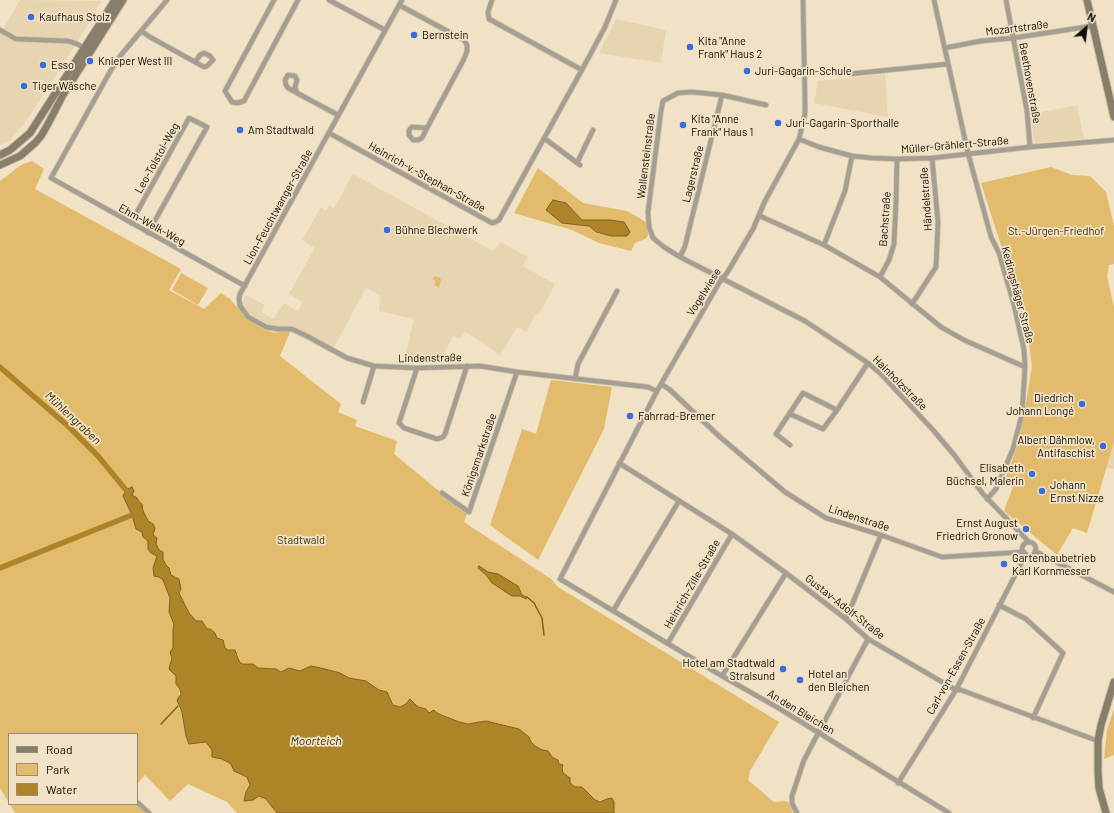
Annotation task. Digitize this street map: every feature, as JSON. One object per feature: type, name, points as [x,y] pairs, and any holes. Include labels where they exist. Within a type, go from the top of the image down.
[{"type":"main road","points":[[0,165],[20,156],[41,136],[115,0]]},
{"type":"main road","points":[[0,155],[10,150],[30,133],[123,0]]},
{"type":"main road","points":[[1087,0],[1114,117]]},
{"type":"main road","points":[[0,159],[12,154],[27,143],[30,133]]},
{"type":"main road","points":[[1106,813],[1099,788],[1098,741],[1101,725],[1114,682]]},
{"type":"street","points":[[167,0],[141,31],[195,62]]},
{"type":"street","points":[[274,0],[225,92],[232,102],[237,103],[244,101],[298,0]]},
{"type":"street","points":[[329,0],[385,30]]},
{"type":"street","points":[[492,0],[488,12],[489,19],[582,70]]},
{"type":"street","name":"Heinrich-v.-Stephan-Straße","points":[[329,133],[492,223],[499,220],[582,70],[616,0]]},
{"type":"street","name":"Vogelwiese","points":[[560,579],[657,391],[722,278],[738,255],[760,216],[765,201],[799,139],[805,114],[803,0]]},
{"type":"street","name":"Kedingshäger Straße","points":[[934,0],[968,153],[991,237],[999,253],[1014,305],[1024,350],[1025,366],[1022,414],[1014,450],[996,489],[987,499]]},
{"type":"street","name":"Beethovenstraße","points":[[1006,0],[1027,111],[1030,147]]},
{"type":"street","points":[[401,2],[464,40],[467,45],[467,51],[464,59],[427,128]]},
{"type":"street","name":"Lion-Feuchtwanger-Straße","points":[[244,286],[401,2]]},
{"type":"street","name":"Mozartstraße","points":[[945,48],[981,41],[1013,38],[1092,26]]},
{"type":"street","points":[[0,30],[16,39],[68,41],[87,50]]},
{"type":"street","name":"Ehm-Welk-Weg","points":[[141,31],[121,55],[111,70],[51,178],[244,286]]},
{"type":"street","points":[[849,74],[948,64]]},
{"type":"street","name":"Wallensteinstraße","points":[[680,256],[656,241],[649,228],[648,212],[660,111],[663,101],[678,93],[692,92],[722,95],[766,105]]},
{"type":"street","points":[[297,93],[338,115]]},
{"type":"street","name":"Lagerstraße","points":[[680,256],[685,246],[722,95]]},
{"type":"street","name":"Leo-Tolstoi-Weg","points":[[131,223],[189,118],[207,127],[148,233]]},
{"type":"street","points":[[544,138],[578,164],[593,130]]},
{"type":"street","name":"Müller-Grählert-Straße","points":[[799,139],[819,147],[852,156],[897,159],[932,158],[968,153],[1114,140]]},
{"type":"street","points":[[824,245],[846,191],[852,156]]},
{"type":"street","name":"Händelstraße","points":[[912,304],[936,267],[938,222],[932,158]]},
{"type":"street","name":"Bachstraße","points":[[880,277],[889,260],[894,244],[897,159]]},
{"type":"street","points":[[760,216],[824,245],[880,277],[946,330],[964,340],[1025,366]]},
{"type":"street","name":"Hainholzstraße","points":[[680,256],[805,322],[868,363],[881,374],[933,430],[956,456],[987,499],[1026,537],[1029,542]]},
{"type":"street","name":"Lindenstraße","points":[[244,286],[238,299],[240,306],[248,317],[266,327],[292,329],[347,358],[374,366],[417,368],[480,366],[517,372],[648,387],[657,391]]},
{"type":"street","points":[[575,379],[578,364],[617,291]]},
{"type":"street","points":[[790,414],[823,429],[868,363]]},
{"type":"street","points":[[363,402],[374,366]]},
{"type":"street","points":[[417,368],[399,423],[404,428],[437,439],[443,437],[445,434],[467,366]]},
{"type":"street","name":"Königsmarkstraße","points":[[442,493],[469,512],[517,372]]},
{"type":"street","name":"Lindenstraße","points":[[661,384],[669,388],[725,441],[785,492],[810,509],[833,521],[881,535],[942,557],[1024,553]]},
{"type":"street","points":[[790,445],[776,434],[804,393],[837,410]]},
{"type":"street","name":"Gustav-Adolf-Straße","points":[[619,463],[732,534],[846,619],[868,639],[956,690],[961,690],[1098,741]]},
{"type":"street","points":[[613,611],[679,501]]},
{"type":"street","name":"Heinrich-Zille-Straße","points":[[668,643],[732,534]]},
{"type":"street","points":[[846,619],[881,535]]},
{"type":"street","points":[[1029,542],[1035,546],[1035,551],[1032,555],[1024,553],[1022,549],[1024,545],[1029,542]]},
{"type":"street","points":[[1035,551],[1114,592]]},
{"type":"street","name":"Carl-von-Essen-Straße","points":[[898,783],[956,690],[1024,553]]},
{"type":"street","points":[[722,676],[786,573]]},
{"type":"street","name":"An den Bleichen","points":[[560,579],[780,709],[949,813]]},
{"type":"street","points":[[999,605],[1026,619],[1063,653],[1033,718]]},
{"type":"street","points":[[797,813],[792,803],[792,794],[804,760],[868,639]]},
{"type":"street","points":[[138,803],[149,813]]},
{"type":"shaded area","points":[[20,0],[101,1],[86,28],[32,113],[10,141],[0,145],[0,34]]},
{"type":"shaded area","points":[[616,19],[666,30],[661,63],[599,53]]},
{"type":"shaded area","points":[[885,74],[888,117],[814,103],[818,81]]},
{"type":"shaded area","points":[[1077,105],[1084,139],[1034,143],[1031,114]]},
{"type":"shaded area","points":[[353,174],[493,251],[501,242],[528,257],[523,266],[555,284],[539,314],[535,315],[526,332],[517,327],[500,356],[482,342],[465,332],[460,339],[453,336],[440,361],[404,361],[414,319],[379,311],[380,296],[366,288],[331,353],[289,331],[274,333],[263,329],[246,318],[239,310],[246,295],[265,305],[261,312],[274,319],[284,303],[298,311],[303,302],[289,294],[315,248],[302,240],[321,207],[326,210],[329,205],[334,208]]},
{"type":"shaded area","points":[[1114,442],[1114,469],[1106,468]]},
{"type":"green space","name":"Stadtwald","points":[[32,161],[44,169],[35,189],[181,269],[169,290],[204,309],[221,293],[230,299],[246,318],[263,329],[274,333],[290,332],[280,356],[341,404],[338,412],[357,420],[355,426],[397,441],[394,454],[467,514],[464,522],[551,579],[558,587],[779,722],[750,771],[748,780],[774,802],[786,801],[789,803],[793,813],[614,813],[614,802],[607,799],[600,802],[595,800],[582,787],[576,787],[570,783],[570,778],[563,773],[558,760],[535,746],[530,742],[529,737],[519,729],[486,721],[468,724],[459,722],[442,714],[429,713],[426,709],[418,707],[414,702],[400,707],[394,705],[387,692],[379,690],[366,681],[349,678],[340,673],[311,666],[300,671],[289,668],[282,672],[276,669],[258,668],[248,663],[242,664],[239,661],[238,654],[225,648],[223,640],[217,638],[215,633],[207,629],[203,623],[192,618],[185,604],[180,598],[179,593],[181,589],[177,577],[171,575],[163,559],[163,552],[159,550],[156,544],[153,535],[153,524],[148,521],[143,511],[142,504],[137,498],[123,496],[132,515],[136,529],[142,532],[143,537],[148,541],[148,549],[151,553],[157,556],[153,568],[154,576],[163,580],[170,598],[169,612],[174,624],[173,648],[170,652],[172,658],[169,669],[176,676],[176,684],[180,689],[178,706],[182,712],[186,736],[189,744],[206,742],[212,750],[212,757],[222,759],[231,764],[234,771],[247,777],[250,785],[246,792],[266,799],[277,813],[237,813],[227,802],[188,784],[170,801],[145,775],[138,783],[138,733],[8,733],[8,801],[0,788],[0,181],[21,165]],"holes":[[[479,567],[488,572],[498,574],[518,586],[522,595],[527,597],[526,599],[492,583]]]},
{"type":"green space","name":"St.-Jürgen-Friedhof","points":[[1051,167],[1072,175],[1090,176],[1106,192],[1114,226],[1114,264],[1109,265],[1107,276],[1114,308],[1114,442],[1087,533],[1073,528],[1057,555],[1004,511],[1015,481],[1006,477],[1016,450],[1024,415],[1032,366],[1028,337],[1008,267],[981,183]]},
{"type":"green space","points":[[538,168],[583,203],[627,211],[646,222],[648,236],[645,239],[635,243],[631,251],[599,243],[572,230],[514,213]],"holes":[[[553,200],[566,203],[582,220],[596,221],[611,236],[596,233],[589,226],[578,224]]]},
{"type":"green space","points":[[181,273],[208,288],[198,305],[172,290]]},
{"type":"green space","points":[[435,276],[441,280],[439,288],[434,285],[436,281],[432,279]]},
{"type":"green space","points":[[551,380],[612,387],[604,429],[538,560],[490,525],[522,429],[536,434]]},
{"type":"green space","points":[[1114,709],[1114,755],[1104,759],[1107,730]]},
{"type":"green space","points":[[11,805],[138,805],[149,813],[15,813]]},
{"type":"water","points":[[553,200],[566,203],[582,220],[610,220],[624,222],[630,232],[627,236],[611,236],[596,232],[589,226],[562,223],[546,210]]},
{"type":"water","name":"Moorteich","points":[[132,487],[134,491],[132,495],[142,504],[143,511],[148,521],[153,524],[155,528],[153,535],[157,538],[156,544],[159,550],[163,552],[163,559],[169,568],[171,575],[179,579],[181,589],[179,593],[189,613],[196,621],[202,621],[207,629],[210,629],[215,633],[217,638],[223,640],[225,648],[228,650],[235,650],[239,661],[242,664],[253,664],[258,668],[276,669],[281,672],[289,668],[300,671],[311,666],[325,669],[340,673],[349,678],[366,681],[379,690],[387,692],[393,705],[400,707],[406,704],[410,699],[418,707],[426,709],[429,713],[434,710],[437,713],[459,722],[468,724],[486,721],[519,729],[529,737],[535,746],[542,750],[548,751],[552,757],[558,760],[559,764],[563,765],[563,773],[570,778],[570,783],[575,787],[582,787],[595,800],[600,802],[612,798],[614,802],[614,813],[277,813],[266,799],[259,796],[253,800],[244,801],[246,792],[250,785],[247,777],[234,771],[231,764],[222,759],[212,757],[212,750],[206,742],[189,744],[186,736],[182,712],[177,700],[181,694],[180,689],[176,684],[176,676],[169,669],[172,658],[170,652],[173,648],[174,624],[169,612],[170,598],[163,580],[154,576],[153,568],[157,556],[151,553],[148,549],[148,541],[143,537],[142,532],[136,529],[132,515],[123,496],[126,490]]},
{"type":"water","points":[[479,566],[488,572],[498,574],[518,586],[522,595],[527,597],[526,599],[520,596],[512,596],[492,583],[478,568]]},
{"type":"waterway","name":"Mühlengraben","points":[[0,367],[69,427],[98,456],[126,490]]},
{"type":"waterway","points":[[0,568],[132,515]]},
{"type":"waterway","points":[[527,597],[534,603],[542,618],[544,635]]},
{"type":"waterway","points":[[161,724],[178,706]]},
{"type":"place","name":"Kaufhaus Stolz","points":[[31,17]]},
{"type":"place","name":"Bernstein","points":[[414,35]]},
{"type":"place","name":"Kita \"Anne Frank\" Haus 2","points":[[690,47]]},
{"type":"place","name":"Knieper West III","points":[[90,61]]},
{"type":"place","name":"Esso","points":[[43,65]]},
{"type":"place","name":"Juri-Gagarin-Schule","points":[[747,71]]},
{"type":"place","name":"Tiger Wäsche","points":[[24,86]]},
{"type":"place","name":"Juri-Gagarin-Sporthalle","points":[[778,123]]},
{"type":"place","name":"Kita \"Anne Frank\" Haus 1","points":[[683,125]]},
{"type":"place","name":"Am Stadtwald","points":[[240,130]]},
{"type":"place","name":"Bühne Blechwerk","points":[[387,230]]},
{"type":"place","name":"Diedrich Johann Longé","points":[[1082,404]]},
{"type":"place","name":"Fahrrad-Bremer","points":[[630,416]]},
{"type":"place","name":"Albert Dähmlow, Antifaschist","points":[[1103,446]]},
{"type":"place","name":"Elisabeth Büchsel, Malerin","points":[[1032,474]]},
{"type":"place","name":"Johann Ernst Nizze","points":[[1042,491]]},
{"type":"place","name":"Ernst August Friedrich Gronow","points":[[1026,529]]},
{"type":"place","name":"Gartenbaubetrieb Karl Kornmesser","points":[[1004,564]]},
{"type":"place","name":"Hotel am Stadtwald Stralsund","points":[[783,669]]},
{"type":"place","name":"Hotel an den Bleichen","points":[[800,680]]}]
